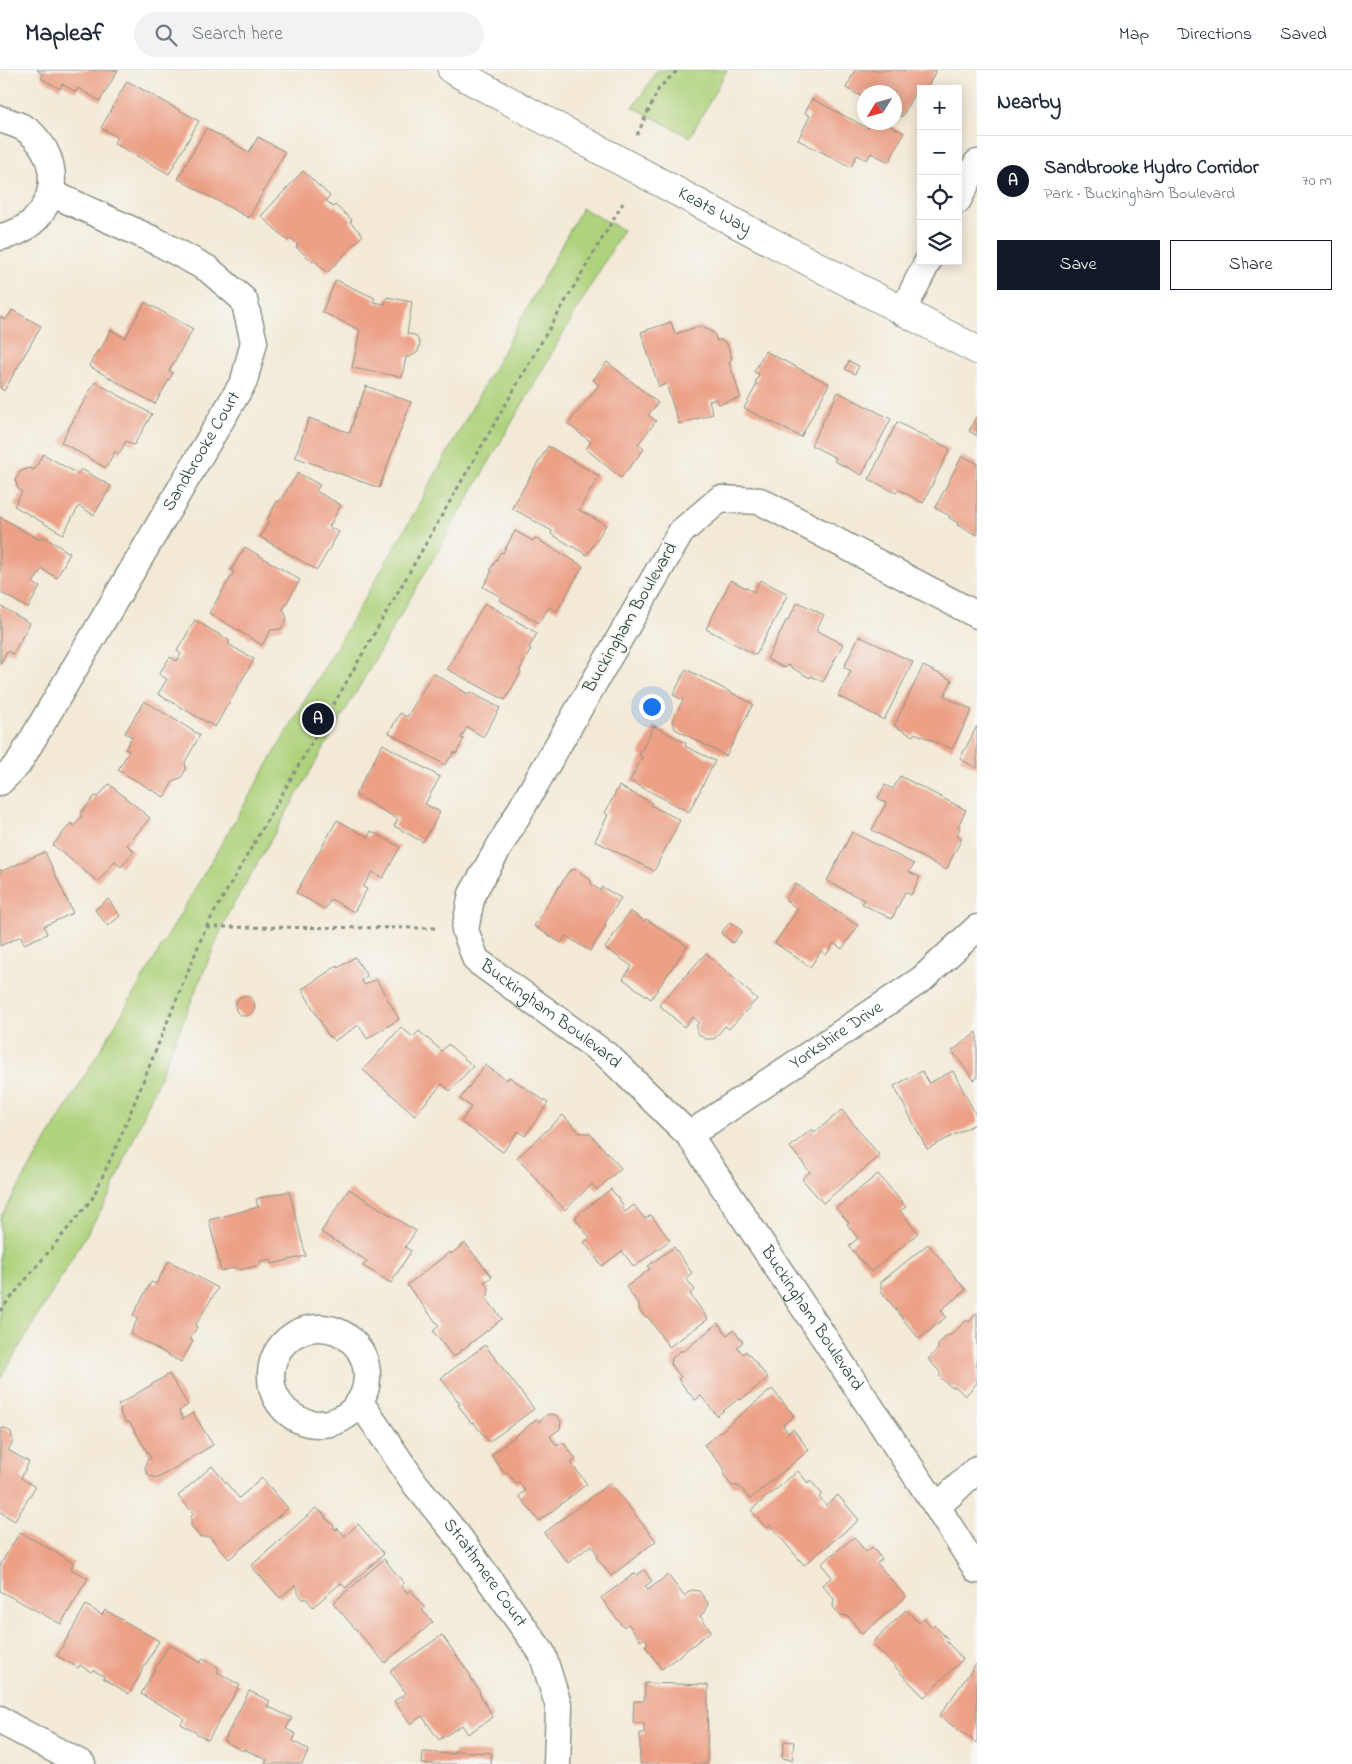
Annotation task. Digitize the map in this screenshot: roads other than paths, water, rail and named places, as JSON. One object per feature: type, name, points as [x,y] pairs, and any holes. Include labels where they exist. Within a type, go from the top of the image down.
[{"type":"street","name":"Keats Way","points":[[452,70],[647,176],[977,350]]},
{"type":"street","points":[[0,119],[18,125],[33,135],[46,152],[52,172],[51,193],[39,217],[31,225],[12,236],[0,238]]},
{"type":"street","points":[[962,192],[977,163]]},
{"type":"street","name":"Sandbrooke Court","points":[[0,782],[18,764],[244,381],[254,342],[244,300],[208,269],[156,241],[51,193]]},
{"type":"street","points":[[902,312],[926,265]]},
{"type":"street","name":"Buckingham Boulevard","points":[[977,615],[760,501],[720,498],[681,532],[472,894],[465,930],[476,960],[609,1057],[689,1135],[977,1570]]},
{"type":"street","name":"Yorkshire Drive","points":[[689,1135],[922,978],[977,928]]},
{"type":"street","name":"Strathmere Court","points":[[360,1402],[416,1485],[458,1536],[542,1652],[559,1708],[557,1764]]},
{"type":"street","points":[[937,1507],[977,1469]]},
{"type":"street","points":[[0,1719],[82,1764]]},
{"type":"place","name":"Sandbrooke Hydro Corridor","points":[[318,719]]}]
